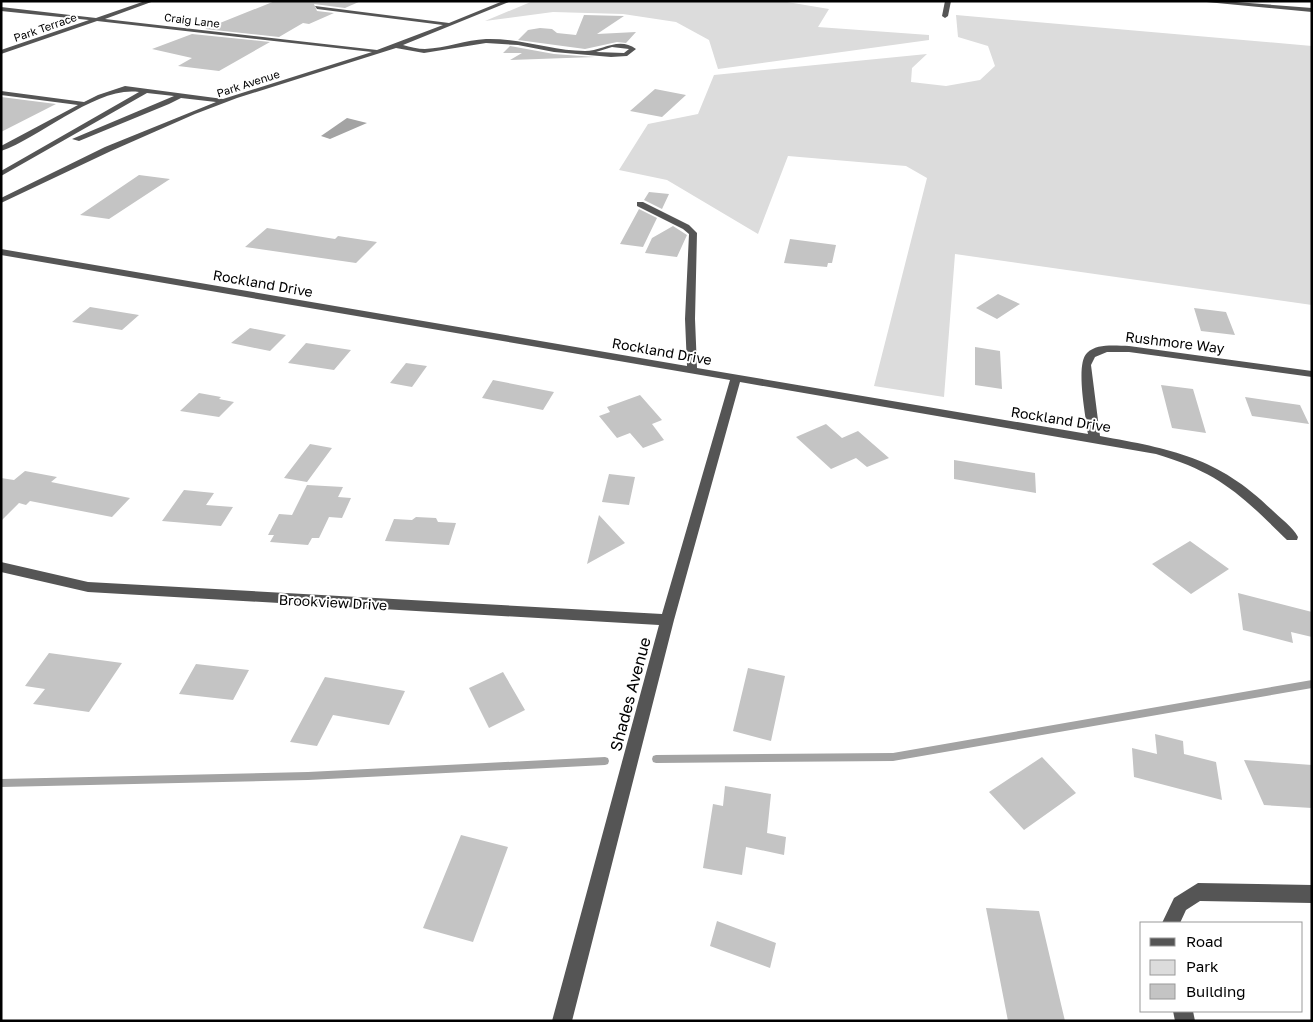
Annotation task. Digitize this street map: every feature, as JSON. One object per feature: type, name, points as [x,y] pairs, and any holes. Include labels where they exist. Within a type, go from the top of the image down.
[{"type":"street","name":"Park Terrace","points":[[1,52],[151,1]]},
{"type":"street","name":"Park Avenue","points":[[1,201],[108,149],[225,101],[396,46],[508,1]]},
{"type":"street","points":[[945,16],[948,1]]},
{"type":"street","points":[[1199,1],[1312,10]]},
{"type":"street","points":[[317,7],[451,24]]},
{"type":"street","name":"Craig Lane","points":[[1,9],[381,51]]},
{"type":"street","points":[[396,46],[424,51],[486,41],[518,43],[554,50],[611,55],[625,55],[633,49],[625,46],[611,45],[590,52]]},
{"type":"street","points":[[1,149],[100,96],[125,88],[225,101]]},
{"type":"street","points":[[1,174],[39,154],[145,91]]},
{"type":"street","points":[[1,93],[84,104]]},
{"type":"street","points":[[39,154],[167,103],[181,95]]},
{"type":"street","points":[[640,204],[686,227],[693,233],[690,319],[692,370]]},
{"type":"street","name":"Rockland Drive","points":[[1,252],[1156,450],[1186,459],[1213,471],[1239,487],[1292,537]]},
{"type":"street","name":"Rushmore Way","points":[[1094,438],[1086,365],[1091,355],[1105,349],[1129,349],[1312,374]]},
{"type":"street","name":"Shades Avenue","points":[[562,1021],[667,620],[736,377]]},
{"type":"street","name":"Brookview Drive","points":[[1,567],[88,587],[457,610],[667,620]]},
{"type":"street","points":[[1171,922],[1180,904],[1198,892],[1312,894]]},
{"type":"green space","points":[[533,1],[781,1],[829,9],[818,27],[929,35],[929,40],[718,69],[709,40],[676,22],[623,14],[553,12],[485,21]]},
{"type":"green space","points":[[956,15],[1312,46],[1312,305],[955,254],[944,397],[874,386],[927,178],[906,166],[788,156],[758,234],[667,180],[619,170],[648,124],[698,114],[714,75],[927,54],[912,68],[911,82],[946,86],[980,80],[995,66],[988,46],[958,37]]},
{"type":"shaded area","points":[[347,118],[367,123],[330,139],[321,136]]},
{"type":"building","points":[[275,1],[361,1],[345,8],[314,4],[317,11],[334,13],[309,24],[303,23],[279,37],[205,29]]},
{"type":"building","points":[[584,15],[624,16],[597,34],[636,32],[626,43],[617,42],[585,49],[518,40],[528,30],[540,28],[552,29],[557,33],[576,35]]},
{"type":"building","points":[[192,34],[270,42],[219,71],[178,66],[192,58],[152,49]]},
{"type":"building","points":[[510,46],[554,54],[595,57],[510,60],[522,53],[503,53]]},
{"type":"building","points":[[655,89],[686,95],[662,117],[630,111]]},
{"type":"building","points":[[1,97],[56,104],[1,132]]},
{"type":"building","points":[[139,175],[170,179],[109,219],[80,215]]},
{"type":"building","points":[[649,192],[669,194],[662,209],[644,200]]},
{"type":"building","points":[[639,209],[657,218],[643,247],[620,244]]},
{"type":"building","points":[[673,226],[687,235],[677,257],[645,253],[652,238]]},
{"type":"building","points":[[267,228],[335,239],[338,236],[377,242],[356,263],[245,247]]},
{"type":"building","points":[[790,239],[836,245],[832,263],[828,263],[827,267],[784,263]]},
{"type":"building","points":[[998,294],[1020,304],[997,319],[976,308]]},
{"type":"building","points":[[90,307],[139,315],[122,330],[72,322]]},
{"type":"building","points":[[1194,308],[1226,312],[1235,335],[1201,331]]},
{"type":"building","points":[[250,328],[286,335],[270,351],[231,343]]},
{"type":"building","points":[[306,343],[351,350],[334,370],[288,363]]},
{"type":"building","points":[[975,347],[1000,351],[1002,389],[975,385]]},
{"type":"building","points":[[406,363],[427,366],[412,387],[390,383]]},
{"type":"building","points":[[493,380],[554,392],[543,410],[482,398]]},
{"type":"building","points":[[1161,385],[1193,389],[1206,433],[1172,428]]},
{"type":"building","points":[[199,393],[221,397],[219,399],[234,402],[219,417],[180,411]]},
{"type":"building","points":[[640,395],[662,420],[652,424],[664,440],[643,448],[630,433],[617,438],[599,416],[610,412],[607,407]]},
{"type":"building","points":[[1245,397],[1300,405],[1309,424],[1252,416]]},
{"type":"building","points":[[826,424],[842,438],[858,431],[889,458],[867,467],[856,458],[831,469],[796,437]]},
{"type":"building","points":[[310,444],[332,448],[307,482],[284,478]]},
{"type":"building","points":[[954,460],[1035,473],[1036,493],[954,479]]},
{"type":"building","points":[[25,471],[57,477],[51,482],[130,498],[112,517],[30,501],[26,505],[19,503],[1,521],[1,478],[14,480]]},
{"type":"building","points":[[609,474],[635,477],[629,505],[602,502]]},
{"type":"building","points":[[307,485],[343,487],[338,497],[351,498],[342,518],[329,517],[319,538],[312,538],[308,545],[270,542],[274,535],[268,535],[279,514],[292,515]]},
{"type":"building","points":[[184,490],[214,493],[206,505],[233,507],[221,526],[162,521]]},
{"type":"building","points":[[599,515],[625,543],[587,564]]},
{"type":"building","points":[[416,517],[436,518],[438,522],[456,523],[449,545],[385,541],[394,519],[412,520]]},
{"type":"building","points":[[1190,541],[1229,569],[1191,594],[1152,564]]},
{"type":"building","points":[[1238,593],[1312,612],[1312,637],[1291,632],[1293,643],[1243,630]]},
{"type":"building","points":[[49,653],[122,663],[89,712],[33,704],[45,689],[25,686]]},
{"type":"building","points":[[196,664],[249,670],[233,700],[179,694]]},
{"type":"building","points":[[748,668],[785,676],[771,741],[733,731]]},
{"type":"building","points":[[503,672],[525,710],[489,728],[469,688]]},
{"type":"building","points":[[325,677],[405,691],[389,725],[333,715],[317,746],[290,742]]},
{"type":"building","points":[[1155,734],[1183,741],[1184,754],[1216,762],[1222,800],[1134,777],[1132,748],[1157,754]]},
{"type":"building","points":[[1042,757],[1076,793],[1024,830],[989,792]]},
{"type":"building","points":[[1244,760],[1312,765],[1312,808],[1264,805]]},
{"type":"building","points":[[725,786],[771,794],[767,833],[786,837],[784,855],[746,847],[742,875],[703,868],[713,804],[723,806]]},
{"type":"building","points":[[461,835],[508,847],[473,942],[423,928]]},
{"type":"building","points":[[986,908],[1039,911],[1065,1021],[1008,1021]]},
{"type":"building","points":[[717,921],[776,943],[770,968],[710,946]]},
{"type":"waterway","points":[[656,759],[893,757],[1312,684]]},
{"type":"waterway","points":[[1,783],[308,776],[605,761]]}]
